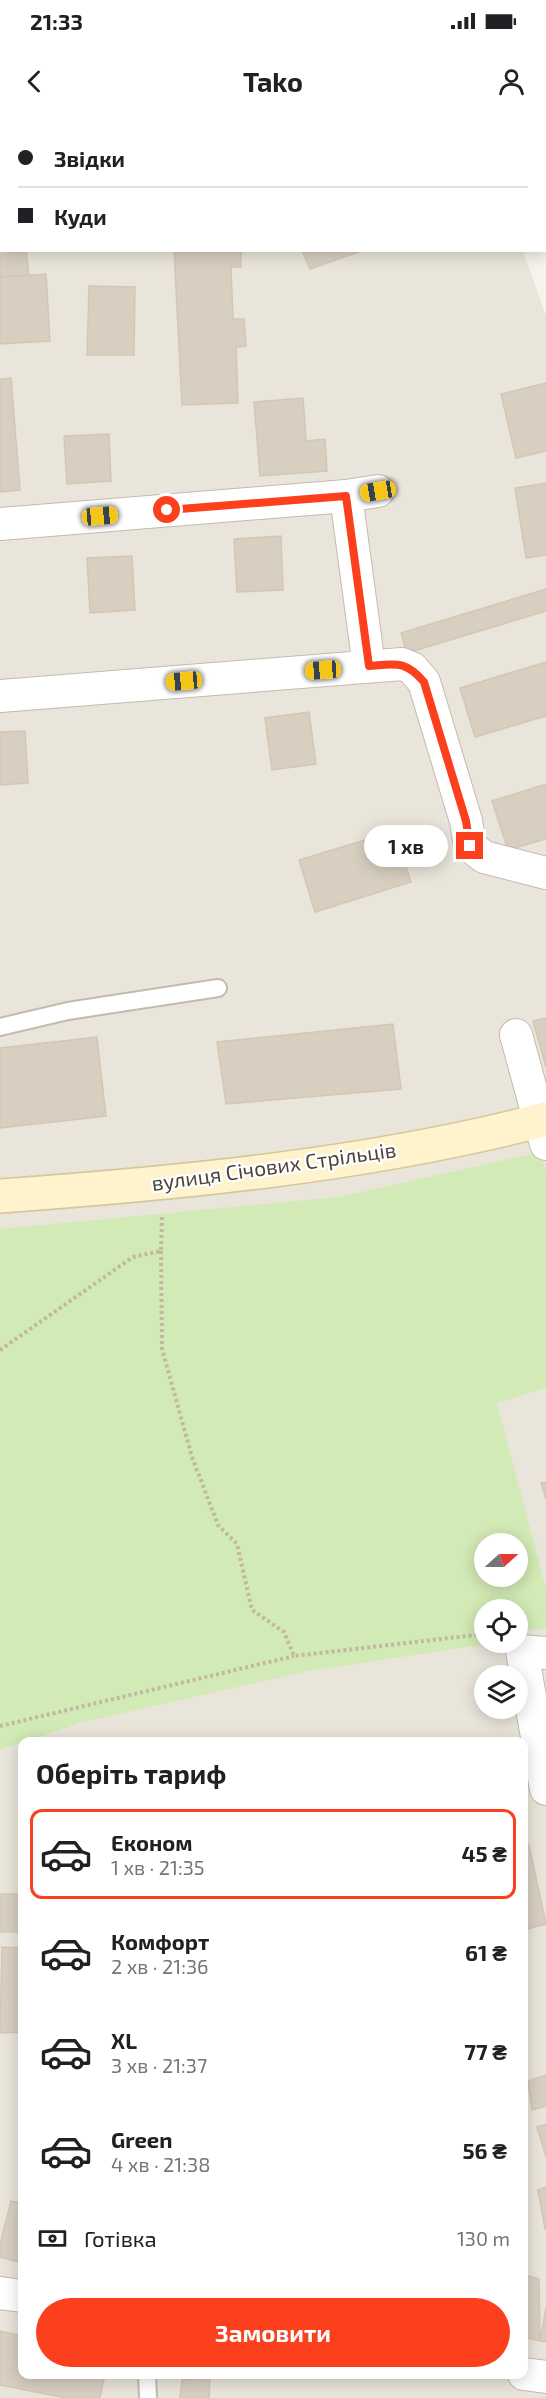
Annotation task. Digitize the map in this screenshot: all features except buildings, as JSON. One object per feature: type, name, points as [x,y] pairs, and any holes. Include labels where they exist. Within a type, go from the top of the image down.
[{"type":"street","points":[[0,524],[346,496],[378,491]]},
{"type":"street","points":[[346,496],[369,666]]},
{"type":"street","points":[[0,696],[402,664],[412,668],[424,682],[466,821],[470,846],[484,857],[546,873]]},
{"type":"street","points":[[516,1035],[544,1128]]},
{"type":"street","name":"вулиця Січових Стрільців","points":[[0,1196],[188,1181],[544,1128]]},
{"type":"street","points":[[527,1653],[546,1790]]},
{"type":"street","points":[[0,2293],[18,2295]]},
{"type":"street","points":[[528,2375],[546,2377]]},
{"type":"lane","points":[[0,1027],[68,1011],[219,988]]},
{"type":"lane","points":[[147,2379],[148,2398]]},
{"type":"path","points":[[163,1210],[160,1251],[162,1349],[192,1457],[218,1525],[237,1544],[252,1610],[284,1632],[294,1656]]},
{"type":"path","points":[[0,1350],[133,1257],[160,1251]]},
{"type":"path","points":[[0,1726],[294,1656],[474,1635]]},
{"type":"shaded area","points":[[0,252],[302,252],[310,269],[361,252],[523,252],[546,316],[546,2398],[0,2398]]},
{"type":"green space","points":[[540,1152],[546,1171],[546,1388],[497,1403],[546,1589],[546,1628],[528,1631],[528,1599],[474,1599],[474,1646],[308,1671],[80,1723],[39,1737],[18,1737],[18,1744],[0,1750],[0,1229],[339,1197]]},
{"type":"route","points":[[167,510],[346,496],[369,666],[402,664],[412,668],[424,682],[466,821],[470,846]]}]
